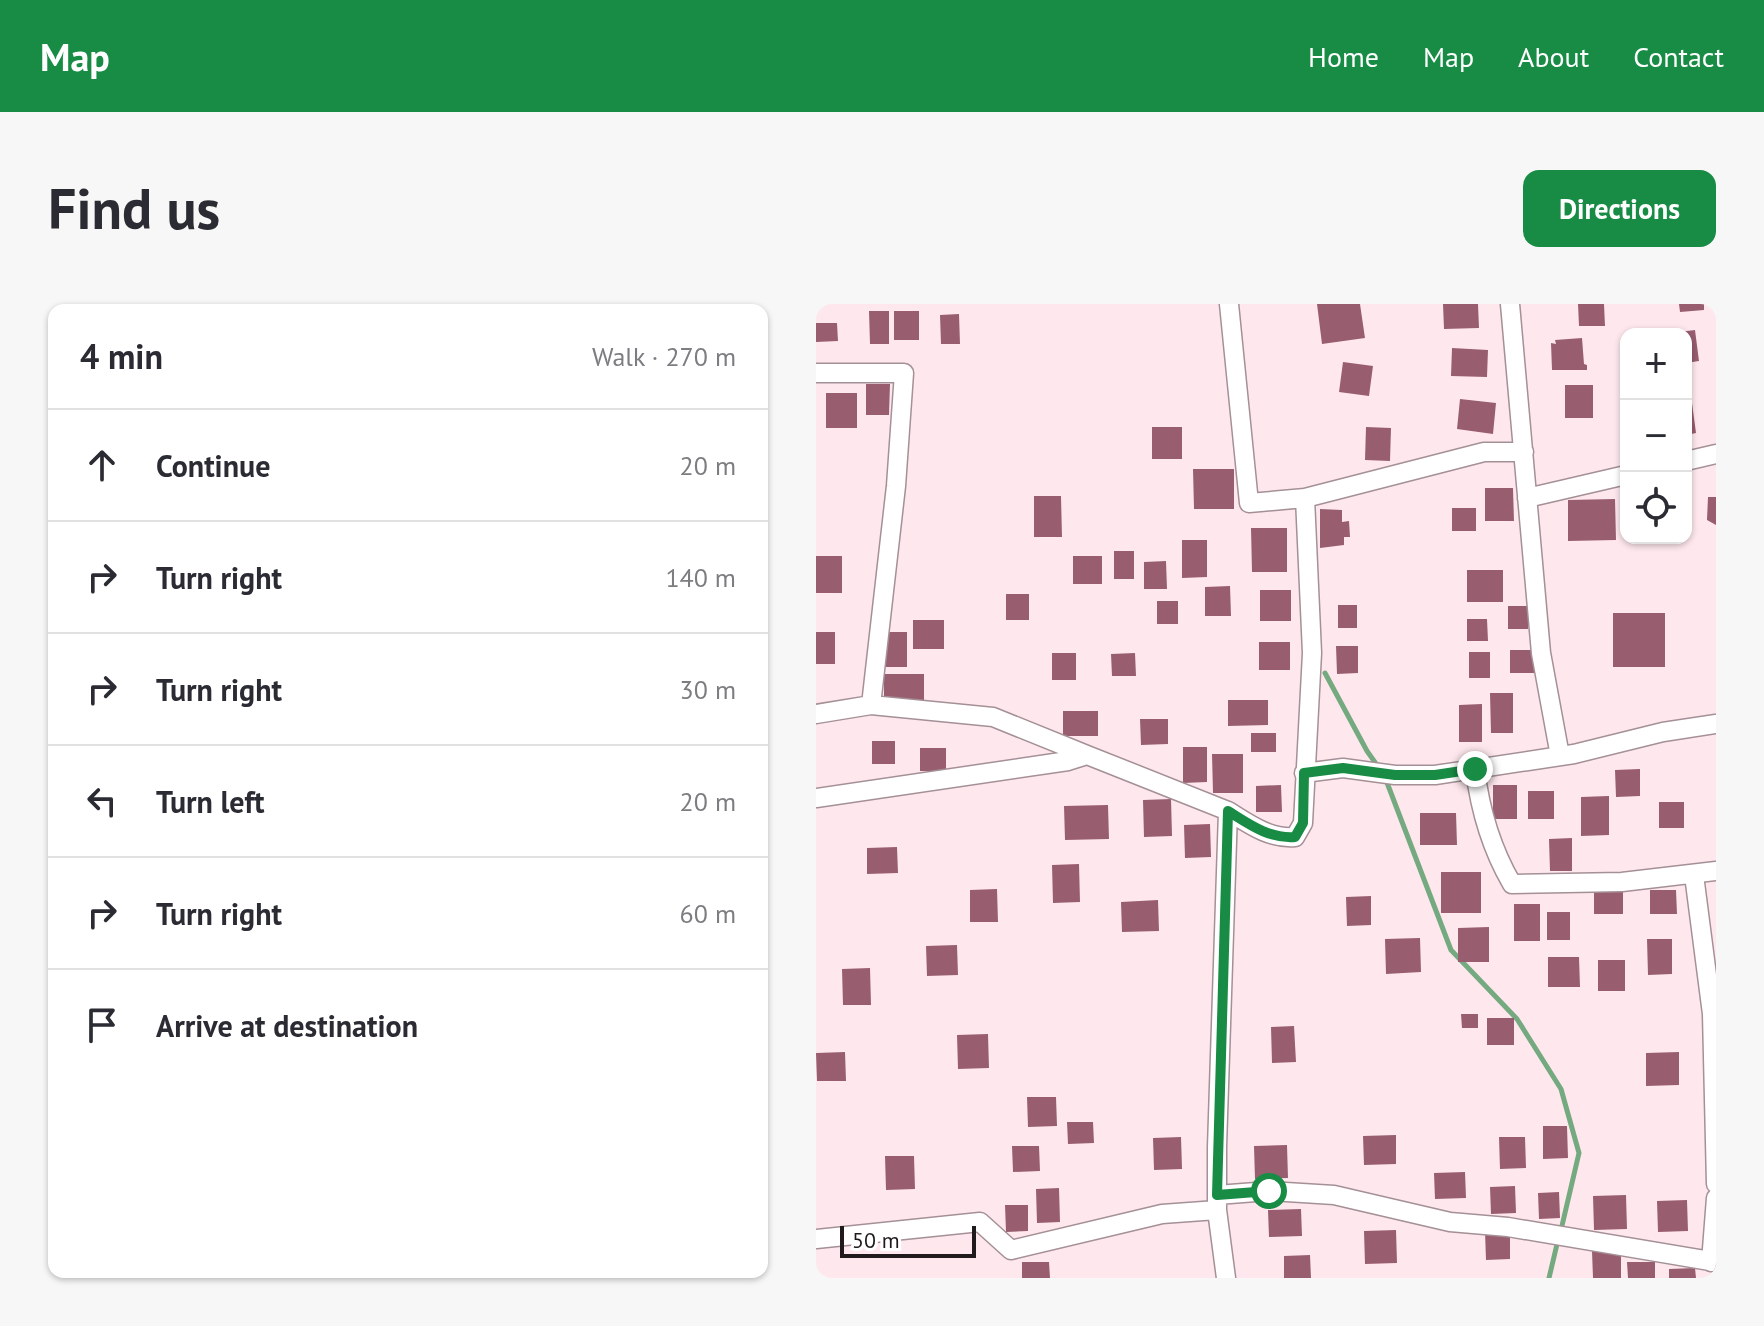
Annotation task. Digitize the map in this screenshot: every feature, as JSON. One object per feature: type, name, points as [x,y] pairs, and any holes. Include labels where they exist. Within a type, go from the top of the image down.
[{"type":"street","points":[[1229,304],[1249,503],[1305,498],[1484,452],[1524,452]]},
{"type":"street","points":[[1510,304],[1541,653],[1560,756]]},
{"type":"street","points":[[816,373],[904,373],[896,486],[871,705]]},
{"type":"street","points":[[1692,460],[1716,454]]},
{"type":"street","points":[[1527,498],[1620,476]]},
{"type":"street","points":[[816,714],[871,705],[993,717],[1228,811],[1268,834],[1295,837],[1303,823],[1312,653],[1305,498]]},
{"type":"street","points":[[1304,773],[1343,768],[1395,775],[1435,775],[1560,756],[1663,732],[1716,724]]},
{"type":"street","points":[[816,798],[1068,761],[1087,755]]},
{"type":"street","points":[[1475,769],[1485,822],[1512,884],[1622,882],[1716,871]]},
{"type":"street","points":[[1226,1278],[1217,1202],[1228,811]]},
{"type":"street","points":[[1694,875],[1712,1014],[1716,1184]]},
{"type":"street","points":[[816,1239],[980,1222],[1011,1250],[1269,1191],[1334,1195],[1450,1222],[1508,1227],[1714,1262],[1716,1198]]},
{"type":"building","points":[[1317,304],[1360,304],[1365,338],[1322,344]]},
{"type":"building","points":[[1443,304],[1478,304],[1479,328],[1444,329]]},
{"type":"building","points":[[1578,304],[1604,304],[1605,326],[1579,326]]},
{"type":"building","points":[[1679,304],[1704,304],[1704,310],[1680,312]]},
{"type":"building","points":[[869,311],[889,311],[889,344],[870,344]]},
{"type":"building","points":[[894,311],[919,311],[919,340],[894,340]]},
{"type":"building","points":[[959,314],[960,344],[941,344],[940,315]]},
{"type":"building","points":[[816,323],[837,323],[838,341],[816,342]]},
{"type":"building","points":[[1692,330],[1695,330],[1699,361],[1692,362]]},
{"type":"building","points":[[1582,338],[1587,370],[1552,370],[1551,343]]},
{"type":"building","points":[[1452,348],[1488,350],[1487,377],[1451,376]]},
{"type":"building","points":[[1343,362],[1373,366],[1369,396],[1339,392]]},
{"type":"building","points":[[866,384],[890,384],[889,415],[866,415]]},
{"type":"building","points":[[1565,385],[1593,385],[1593,418],[1565,418]]},
{"type":"building","points":[[826,393],[857,393],[857,428],[826,428]]},
{"type":"building","points":[[1460,399],[1496,403],[1493,434],[1457,429]]},
{"type":"building","points":[[1692,403],[1696,433],[1692,434]]},
{"type":"building","points":[[1152,427],[1182,427],[1182,459],[1152,459]]},
{"type":"building","points":[[1366,427],[1391,428],[1390,461],[1365,460]]},
{"type":"building","points":[[1193,469],[1234,469],[1234,509],[1194,509]]},
{"type":"building","points":[[1485,488],[1513,488],[1514,521],[1485,521]]},
{"type":"building","points":[[1034,496],[1061,496],[1062,537],[1034,537]]},
{"type":"building","points":[[1708,497],[1716,497],[1716,525],[1707,520]]},
{"type":"building","points":[[1615,499],[1616,540],[1568,541],[1568,500]]},
{"type":"building","points":[[1452,508],[1476,508],[1476,531],[1452,531]]},
{"type":"building","points":[[1320,509],[1342,510],[1342,522],[1349,521],[1350,537],[1344,537],[1344,545],[1320,548]]},
{"type":"building","points":[[1251,528],[1287,528],[1287,572],[1252,572]]},
{"type":"building","points":[[1182,540],[1207,540],[1207,577],[1182,578]]},
{"type":"building","points":[[1114,551],[1134,551],[1134,579],[1114,579]]},
{"type":"building","points":[[816,556],[842,556],[842,593],[816,593]]},
{"type":"building","points":[[1073,556],[1102,556],[1102,584],[1073,584]]},
{"type":"building","points":[[1166,561],[1167,589],[1144,589],[1144,562]]},
{"type":"building","points":[[1467,570],[1503,570],[1503,602],[1467,602]]},
{"type":"building","points":[[1230,586],[1231,616],[1205,616],[1205,587]]},
{"type":"building","points":[[1260,590],[1291,590],[1291,621],[1260,621]]},
{"type":"building","points":[[1006,594],[1029,594],[1029,620],[1006,620]]},
{"type":"building","points":[[1157,601],[1178,601],[1178,624],[1157,624]]},
{"type":"building","points":[[1338,605],[1357,605],[1357,628],[1338,628]]},
{"type":"building","points":[[1508,606],[1528,606],[1528,629],[1508,629]]},
{"type":"building","points":[[1613,613],[1665,613],[1665,667],[1613,667]]},
{"type":"building","points":[[1467,619],[1487,619],[1488,641],[1467,641]]},
{"type":"building","points":[[913,620],[944,620],[944,649],[913,649]]},
{"type":"building","points":[[816,632],[835,632],[835,664],[816,664]]},
{"type":"building","points":[[886,632],[907,632],[907,667],[886,667]]},
{"type":"building","points":[[1259,642],[1290,642],[1290,670],[1259,670]]},
{"type":"building","points":[[1336,646],[1358,646],[1358,673],[1337,674]]},
{"type":"building","points":[[1510,650],[1537,650],[1537,673],[1510,673]]},
{"type":"building","points":[[1469,652],[1490,652],[1490,678],[1469,678]]},
{"type":"building","points":[[1052,653],[1076,653],[1076,680],[1052,680]]},
{"type":"building","points":[[1135,653],[1136,676],[1112,676],[1111,654]]},
{"type":"building","points":[[884,674],[924,674],[924,702],[884,702]]},
{"type":"building","points":[[1490,693],[1513,693],[1513,733],[1491,733]]},
{"type":"building","points":[[1228,700],[1268,700],[1268,725],[1228,726]]},
{"type":"building","points":[[1482,704],[1482,742],[1459,742],[1459,705]]},
{"type":"building","points":[[1063,711],[1098,711],[1098,736],[1063,736]]},
{"type":"building","points":[[1140,719],[1168,719],[1168,744],[1141,745]]},
{"type":"building","points":[[1251,733],[1276,733],[1276,752],[1251,752]]},
{"type":"building","points":[[872,741],[895,741],[895,764],[872,764]]},
{"type":"building","points":[[1183,747],[1207,747],[1207,782],[1183,783]]},
{"type":"building","points":[[920,748],[946,748],[946,771],[920,771]]},
{"type":"building","points":[[1212,754],[1243,754],[1243,793],[1213,793]]},
{"type":"building","points":[[1640,769],[1640,796],[1616,797],[1615,770]]},
{"type":"building","points":[[1281,785],[1282,812],[1256,812],[1256,786]]},
{"type":"building","points":[[1493,785],[1517,785],[1517,819],[1493,819]]},
{"type":"building","points":[[1528,791],[1554,791],[1554,819],[1528,819]]},
{"type":"building","points":[[1609,796],[1609,835],[1581,836],[1581,797]]},
{"type":"building","points":[[1171,799],[1172,836],[1144,837],[1143,800]]},
{"type":"building","points":[[1659,802],[1684,802],[1684,828],[1659,828]]},
{"type":"building","points":[[1108,805],[1109,839],[1065,840],[1064,806]]},
{"type":"building","points":[[1420,813],[1456,813],[1457,845],[1420,845]]},
{"type":"building","points":[[1210,824],[1211,857],[1185,858],[1184,825]]},
{"type":"building","points":[[1572,838],[1572,871],[1550,871],[1549,839]]},
{"type":"building","points":[[897,847],[898,873],[867,874],[867,848]]},
{"type":"building","points":[[1079,864],[1080,902],[1053,903],[1052,865]]},
{"type":"building","points":[[1441,872],[1481,872],[1481,913],[1441,913]]},
{"type":"building","points":[[1623,887],[1623,914],[1594,914],[1594,888]]},
{"type":"building","points":[[997,889],[998,922],[970,922],[970,890]]},
{"type":"building","points":[[1650,890],[1676,890],[1677,914],[1650,914]]},
{"type":"building","points":[[1371,896],[1371,925],[1347,926],[1346,897]]},
{"type":"building","points":[[1158,900],[1159,931],[1122,932],[1121,902]]},
{"type":"building","points":[[1514,904],[1540,904],[1540,941],[1514,941]]},
{"type":"building","points":[[1547,912],[1570,912],[1570,940],[1547,940]]},
{"type":"building","points":[[1489,927],[1489,962],[1458,962],[1458,928]]},
{"type":"building","points":[[1420,938],[1421,972],[1386,974],[1385,939]]},
{"type":"building","points":[[1647,939],[1672,939],[1672,974],[1648,975]]},
{"type":"building","points":[[957,945],[958,975],[927,976],[926,946]]},
{"type":"building","points":[[1548,957],[1579,957],[1580,987],[1548,987]]},
{"type":"building","points":[[1598,960],[1625,960],[1625,991],[1598,991]]},
{"type":"building","points":[[870,968],[871,1005],[843,1005],[842,969]]},
{"type":"building","points":[[1461,1014],[1478,1014],[1478,1028],[1462,1028]]},
{"type":"building","points":[[1487,1018],[1514,1018],[1514,1045],[1487,1045]]},
{"type":"building","points":[[1294,1026],[1296,1062],[1272,1063],[1271,1027]]},
{"type":"building","points":[[988,1034],[989,1068],[958,1069],[957,1035]]},
{"type":"building","points":[[845,1052],[846,1081],[817,1081],[816,1053]]},
{"type":"building","points":[[1679,1052],[1679,1085],[1646,1086],[1646,1053]]},
{"type":"building","points":[[1027,1097],[1056,1097],[1057,1126],[1028,1127]]},
{"type":"building","points":[[1067,1122],[1093,1122],[1094,1143],[1068,1144]]},
{"type":"building","points":[[1543,1126],[1567,1126],[1568,1158],[1543,1159]]},
{"type":"building","points":[[1396,1135],[1396,1164],[1364,1165],[1363,1136]]},
{"type":"building","points":[[1181,1137],[1182,1169],[1154,1170],[1153,1138]]},
{"type":"building","points":[[1499,1137],[1525,1137],[1526,1168],[1500,1169]]},
{"type":"building","points":[[1287,1145],[1288,1178],[1255,1179],[1254,1146]]},
{"type":"building","points":[[1012,1146],[1039,1146],[1040,1171],[1013,1172]]},
{"type":"building","points":[[885,1156],[914,1156],[915,1189],[886,1190]]},
{"type":"building","points":[[1465,1172],[1466,1198],[1435,1199],[1434,1173]]},
{"type":"building","points":[[1515,1186],[1516,1213],[1491,1214],[1490,1187]]},
{"type":"building","points":[[1059,1188],[1060,1222],[1037,1223],[1036,1189]]},
{"type":"building","points":[[1559,1192],[1560,1218],[1539,1219],[1538,1193]]},
{"type":"building","points":[[1626,1195],[1627,1229],[1594,1230],[1593,1196]]},
{"type":"building","points":[[1687,1200],[1688,1231],[1658,1232],[1657,1201]]},
{"type":"building","points":[[1005,1205],[1028,1205],[1028,1231],[1006,1232]]},
{"type":"building","points":[[1301,1209],[1302,1236],[1269,1237],[1268,1210]]},
{"type":"building","points":[[1396,1230],[1397,1263],[1365,1264],[1364,1231]]},
{"type":"building","points":[[1485,1231],[1510,1231],[1510,1259],[1486,1260]]},
{"type":"building","points":[[1621,1250],[1621,1278],[1593,1278],[1592,1251]]},
{"type":"building","points":[[1310,1255],[1311,1278],[1284,1278],[1284,1256]]},
{"type":"building","points":[[1022,1262],[1049,1262],[1050,1278],[1022,1278]]},
{"type":"building","points":[[1627,1262],[1655,1262],[1655,1278],[1628,1278]]},
{"type":"building","points":[[1695,1268],[1696,1278],[1669,1278],[1669,1269]]},
{"type":"waterway","points":[[1325,673],[1379,768]]},
{"type":"waterway","points":[[1386,780],[1451,950],[1517,1019],[1561,1089],[1579,1153],[1561,1230]]},
{"type":"waterway","points":[[1549,1278],[1558,1240]]},
{"type":"route","points":[[1269,1191],[1217,1195],[1228,811],[1268,834],[1295,837],[1303,823],[1304,773],[1343,768],[1395,775],[1435,775],[1475,769]]}]
